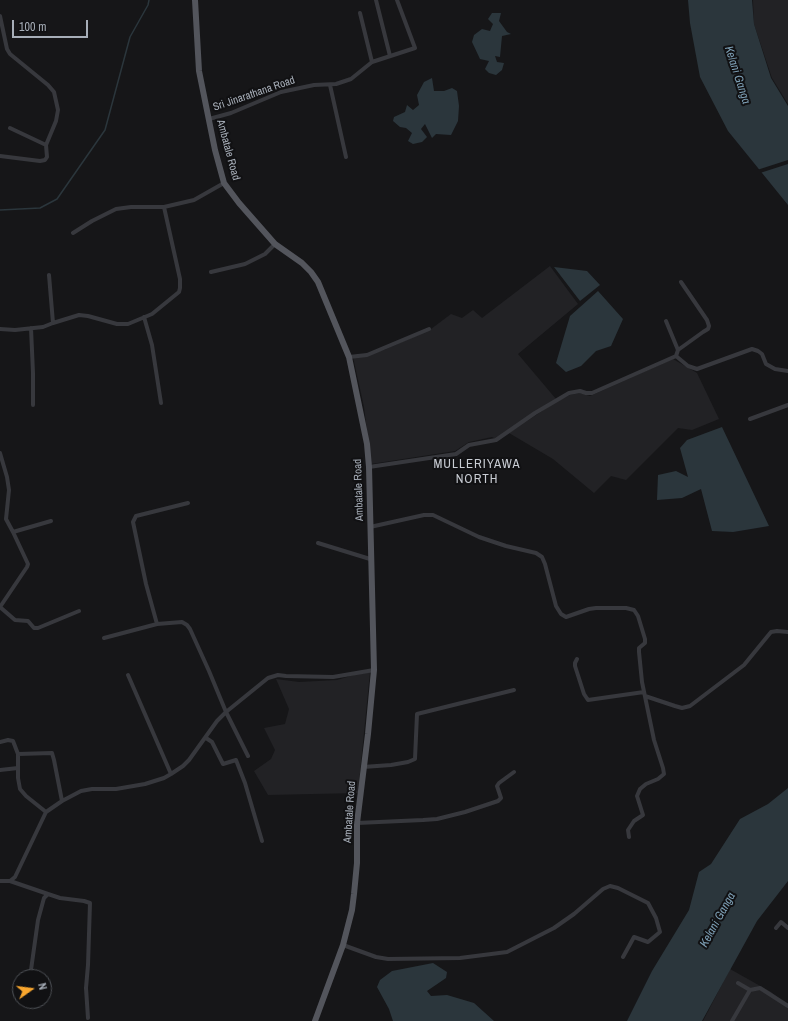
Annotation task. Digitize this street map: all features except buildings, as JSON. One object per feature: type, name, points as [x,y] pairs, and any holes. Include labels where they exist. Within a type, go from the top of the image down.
[{"type":"main road","name":"Ambatale Road","points":[[195,0],[199,71],[215,150],[224,183],[239,203],[275,244],[302,264],[311,272],[318,282],[349,357],[369,467],[370,559],[374,670],[357,823],[357,864],[352,910],[343,945],[315,1021]]},
{"type":"street","points":[[376,0],[390,56]]},
{"type":"street","name":"Sri Jinarathana Road","points":[[209,119],[231,113],[281,92],[306,86],[330,85],[351,79],[372,62],[415,48],[397,0]]},
{"type":"street","points":[[360,13],[372,62]]},
{"type":"street","points":[[0,16],[7,49],[10,54],[48,85],[54,92],[58,110],[56,121],[46,145],[47,157],[43,161],[0,156]]},
{"type":"street","points":[[330,85],[346,157]]},
{"type":"street","points":[[10,128],[46,145]]},
{"type":"street","points":[[73,233],[92,221],[116,209],[131,207],[164,207],[194,200],[224,183]]},
{"type":"street","points":[[0,329],[15,330],[43,327],[53,322],[79,315],[117,324],[128,324],[152,314],[179,292],[180,288],[180,279],[164,207]]},
{"type":"street","points":[[211,272],[249,263],[265,254],[275,244]]},
{"type":"street","points":[[49,275],[53,322]]},
{"type":"street","points":[[369,467],[456,454],[469,445],[496,440],[535,413],[569,393],[580,391],[592,394],[676,356],[678,350],[699,336],[708,329],[709,326],[681,282]]},
{"type":"street","points":[[144,317],[152,345],[161,403]]},
{"type":"street","points":[[666,321],[678,350]]},
{"type":"street","points":[[31,328],[31,347],[34,373],[33,405]]},
{"type":"street","points":[[349,357],[367,355],[429,329]]},
{"type":"street","points":[[676,356],[688,366],[697,369],[723,361],[752,349],[762,354],[766,364],[775,369],[788,371]]},
{"type":"street","points":[[750,419],[788,405]]},
{"type":"street","points":[[0,453],[9,490],[6,519],[28,564],[0,607],[15,620],[28,621],[34,628],[38,628],[79,611]]},
{"type":"street","points":[[156,624],[133,522],[136,516],[188,503]]},
{"type":"street","points":[[370,527],[424,515],[433,515],[478,537],[506,546],[536,553],[542,557],[546,564],[556,606],[561,614],[566,617],[596,608],[626,608],[634,610],[638,616],[645,639],[645,643],[639,648],[644,694],[654,740],[664,768],[664,774],[640,789],[637,796],[643,815],[634,821],[628,830],[629,837]]},
{"type":"street","points":[[0,519],[6,519]]},
{"type":"street","points":[[13,532],[51,521]]},
{"type":"street","points":[[318,543],[370,559]]},
{"type":"street","points":[[104,638],[156,624],[182,622],[187,625],[226,712],[248,756]]},
{"type":"street","points":[[577,659],[575,666],[584,694],[588,700],[644,694],[682,708],[690,706],[744,665],[771,632],[788,632]]},
{"type":"street","points":[[10,881],[19,871],[46,812],[62,801],[81,791],[92,789],[116,789],[145,784],[164,778],[171,774],[189,760],[217,721],[226,712],[262,682],[272,676],[333,677],[374,670]]},
{"type":"street","points":[[128,675],[171,774]]},
{"type":"street","points":[[363,766],[391,765],[408,762],[415,759],[417,714],[514,690]]},
{"type":"street","points":[[206,738],[212,742],[223,764],[236,760],[245,782],[262,841]]},
{"type":"street","points":[[0,742],[13,741],[18,754],[18,778],[20,789],[26,796],[46,812]]},
{"type":"street","points":[[18,754],[52,754],[62,801]]},
{"type":"street","points":[[0,770],[18,768]]},
{"type":"street","points":[[357,823],[437,819],[465,812],[498,801],[501,798],[498,786],[499,783],[514,772]]},
{"type":"street","points":[[0,881],[10,881],[60,898],[90,903],[86,988],[88,1018]]},
{"type":"street","points":[[343,945],[376,957],[388,959],[460,958],[507,952],[554,928],[574,914],[603,889],[610,886],[618,888],[648,903],[656,918],[660,932],[648,942],[634,937],[623,957]]},
{"type":"street","points":[[31,969],[40,914],[44,898],[48,894]]},
{"type":"street","points":[[776,928],[781,922],[788,928]]},
{"type":"street","points":[[738,983],[750,990],[760,988],[788,1006]]},
{"type":"street","points":[[732,1021],[750,990]]},
{"type":"shaded area","points":[[753,0],[788,0],[788,104],[772,78],[754,24]]},
{"type":"shaded area","points":[[550,266],[578,304],[518,354],[556,399],[496,439],[492,437],[469,442],[455,451],[371,464],[364,407],[353,357],[384,350],[431,329],[451,314],[462,318],[473,310],[482,318]]},
{"type":"shaded area","points":[[673,359],[697,373],[719,419],[692,430],[678,428],[626,480],[611,476],[594,493],[553,459],[509,433],[557,401],[570,395],[580,393],[590,396]]},
{"type":"shaded area","points":[[370,672],[358,793],[268,795],[254,771],[271,759],[275,750],[264,728],[285,724],[289,709],[276,679],[299,682],[337,680]]},
{"type":"shaded area","points":[[730,969],[771,992],[788,1005],[788,1021],[703,1021]]},
{"type":"water","name":"Kelani Ganga","points":[[688,0],[752,0],[754,24],[771,78],[788,106],[788,205],[728,131],[700,77],[690,23]]},
{"type":"water","points":[[492,13],[501,13],[499,21],[507,32],[511,34],[502,36],[500,57],[495,56],[497,62],[504,63],[502,70],[496,75],[489,73],[485,69],[489,61],[480,59],[472,42],[474,35],[482,29],[490,31],[493,24],[488,19]]},
{"type":"water","points":[[432,78],[434,91],[444,91],[452,88],[457,91],[459,106],[458,121],[451,135],[436,134],[432,138],[425,124],[421,129],[427,137],[422,142],[413,144],[408,141],[412,133],[406,128],[400,127],[393,121],[394,117],[405,112],[407,105],[413,110],[419,105],[417,95],[424,82]]},
{"type":"water","points":[[554,267],[587,271],[600,285],[580,301]]},
{"type":"water","points":[[598,291],[623,319],[611,346],[596,351],[581,366],[566,372],[556,363],[570,316]]},
{"type":"water","points":[[722,427],[769,526],[733,532],[712,531],[701,489],[682,498],[657,500],[658,475],[676,471],[688,477],[680,448],[687,440]]},
{"type":"water","name":"Kelani Ganga","points":[[788,788],[788,881],[757,921],[702,1021],[627,1021],[652,971],[689,910],[699,872],[711,864],[740,819],[768,804]]},
{"type":"water","points":[[433,963],[447,972],[446,978],[427,991],[431,996],[447,995],[474,1003],[494,1021],[393,1021],[389,1009],[377,987],[380,980],[392,971]]},
{"type":"pier","points":[[788,160],[788,164],[760,173],[757,170]]},
{"type":"waterway","points":[[0,210],[40,208],[57,199],[105,130],[130,37],[148,5],[149,0]]},
{"type":"district","name":"MULLERIYAWA NORTH","points":[[477,472]]}]
